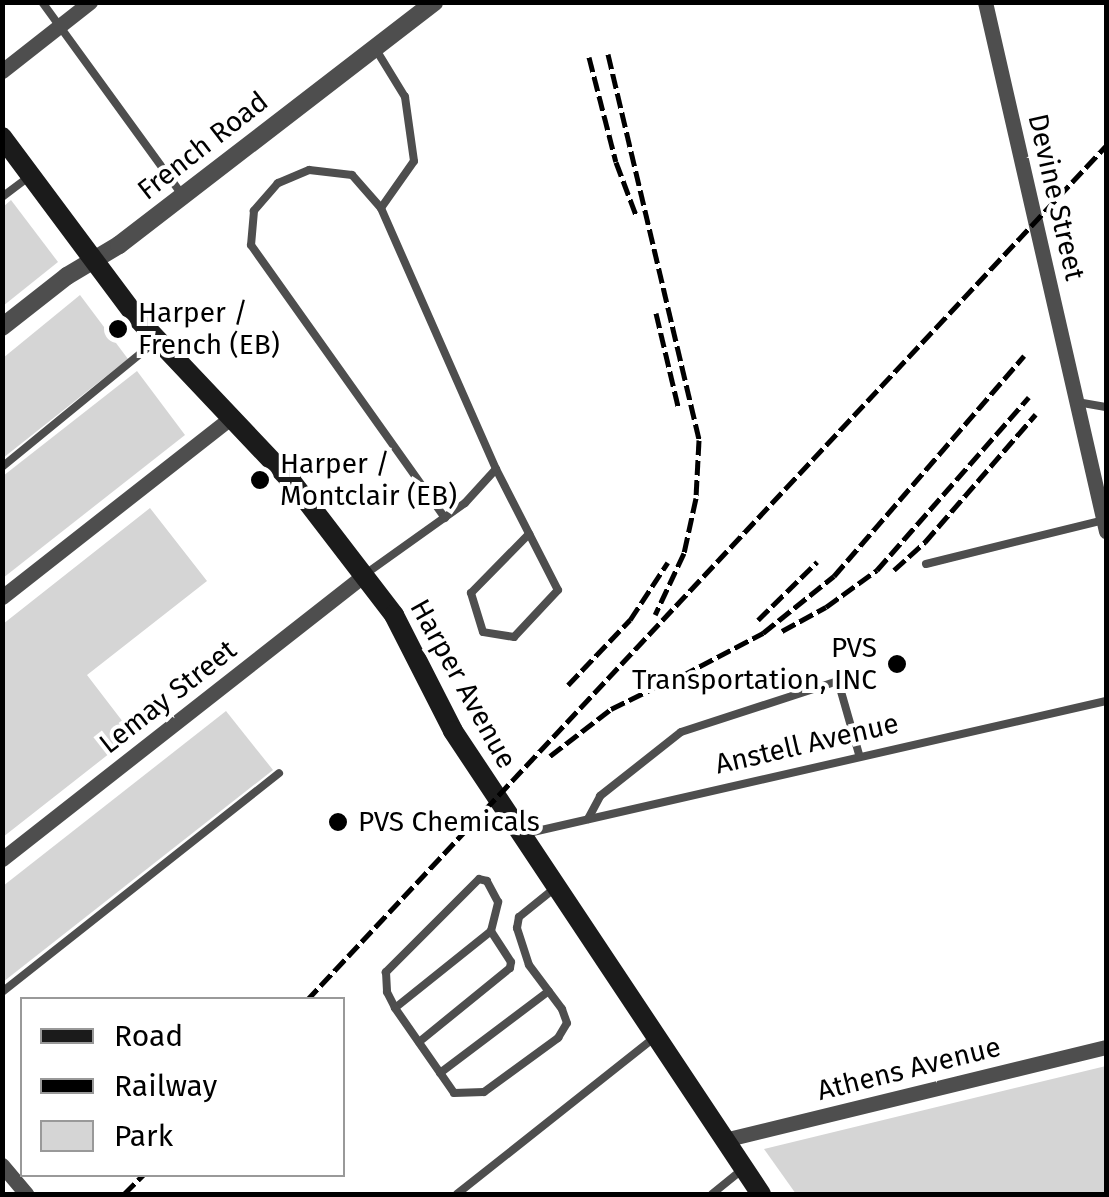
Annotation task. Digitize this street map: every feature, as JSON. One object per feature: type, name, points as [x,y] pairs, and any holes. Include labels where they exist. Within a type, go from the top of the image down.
[{"type":"main road","name":"Harper Avenue","points":[[2,137],[156,340],[292,482],[408,636],[453,732],[760,1194]]},
{"type":"street","points":[[2,71],[90,2]]},
{"type":"street","name":"French Road","points":[[2,328],[183,196],[434,2]]},
{"type":"street","name":"Devine Street","points":[[985,2],[1105,526]]},
{"type":"street","points":[[2,597],[230,418]]},
{"type":"street","name":"Lemay Street","points":[[2,859],[364,575]]},
{"type":"street","name":"Athens Avenue","points":[[724,1140],[1106,1047]]},
{"type":"street","points":[[2,1165],[26,1194]]},
{"type":"lane","points":[[42,2],[183,196]]},
{"type":"lane","points":[[375,48],[405,98],[414,161],[382,208]]},
{"type":"lane","points":[[444,518],[251,245],[254,211],[278,183],[310,170],[352,175],[382,208],[496,469],[558,590],[514,637],[483,632],[471,592],[529,534]]},
{"type":"lane","points":[[2,197],[30,175]]},
{"type":"lane","points":[[2,466],[156,340]]},
{"type":"lane","points":[[1078,402],[1106,408]]},
{"type":"lane","points":[[364,575],[444,518],[496,469]]},
{"type":"lane","points":[[926,564],[1105,526]]},
{"type":"lane","points":[[588,818],[600,796],[681,732],[838,680],[859,754]]},
{"type":"lane","name":"Anstell Avenue","points":[[520,835],[1106,700]]},
{"type":"lane","points":[[2,992],[278,773]]},
{"type":"lane","points":[[395,1008],[491,931],[498,902],[487,881],[479,878],[386,972],[384,983],[395,1008],[454,1093],[484,1092],[558,1038],[567,1023],[529,965],[517,928],[519,918],[555,888]]},
{"type":"lane","points":[[419,1042],[510,968],[512,962],[491,931]]},
{"type":"lane","points":[[440,1073],[548,991]]},
{"type":"lane","points":[[457,1194],[655,1037]]},
{"type":"lane","points":[[712,1194],[743,1168]]},
{"type":"green space","points":[[11,200],[58,262],[3,306],[3,207]]},
{"type":"green space","points":[[80,295],[128,359],[3,458],[3,358]]},
{"type":"green space","points":[[137,371],[185,435],[3,578],[3,476]]},
{"type":"green space","points":[[150,508],[207,581],[87,675],[133,735],[3,837],[3,624]]},
{"type":"green space","points":[[226,711],[273,770],[3,982],[3,886]]},
{"type":"green space","points":[[1106,1066],[1106,1194],[796,1194],[764,1149]]},
{"type":"railway","points":[[608,54],[699,440],[696,498],[684,553],[655,615]]},
{"type":"railway","points":[[589,57],[616,162],[636,215]]},
{"type":"railway","points":[[310,997],[1106,146]]},
{"type":"railway","points":[[656,313],[678,406]]},
{"type":"railway","points":[[664,685],[763,633],[834,576],[1024,356]]},
{"type":"railway","points":[[782,631],[826,607],[877,570],[1029,397]]},
{"type":"railway","points":[[894,570],[925,542],[1036,414]]},
{"type":"railway","points":[[568,685],[630,620],[668,562]]},
{"type":"railway","points":[[758,620],[817,562]]},
{"type":"railway","points":[[550,756],[611,709],[672,679]]},
{"type":"railway","points":[[124,1194],[141,1177]]},
{"type":"place","name":"Harper / French (EB)","points":[[118,329]]},
{"type":"place","name":"Harper / Montclair (EB)","points":[[260,480]]},
{"type":"place","name":"PVS Transportation, INC","points":[[897,664]]},
{"type":"place","name":"PVS Chemicals","points":[[338,822]]}]
